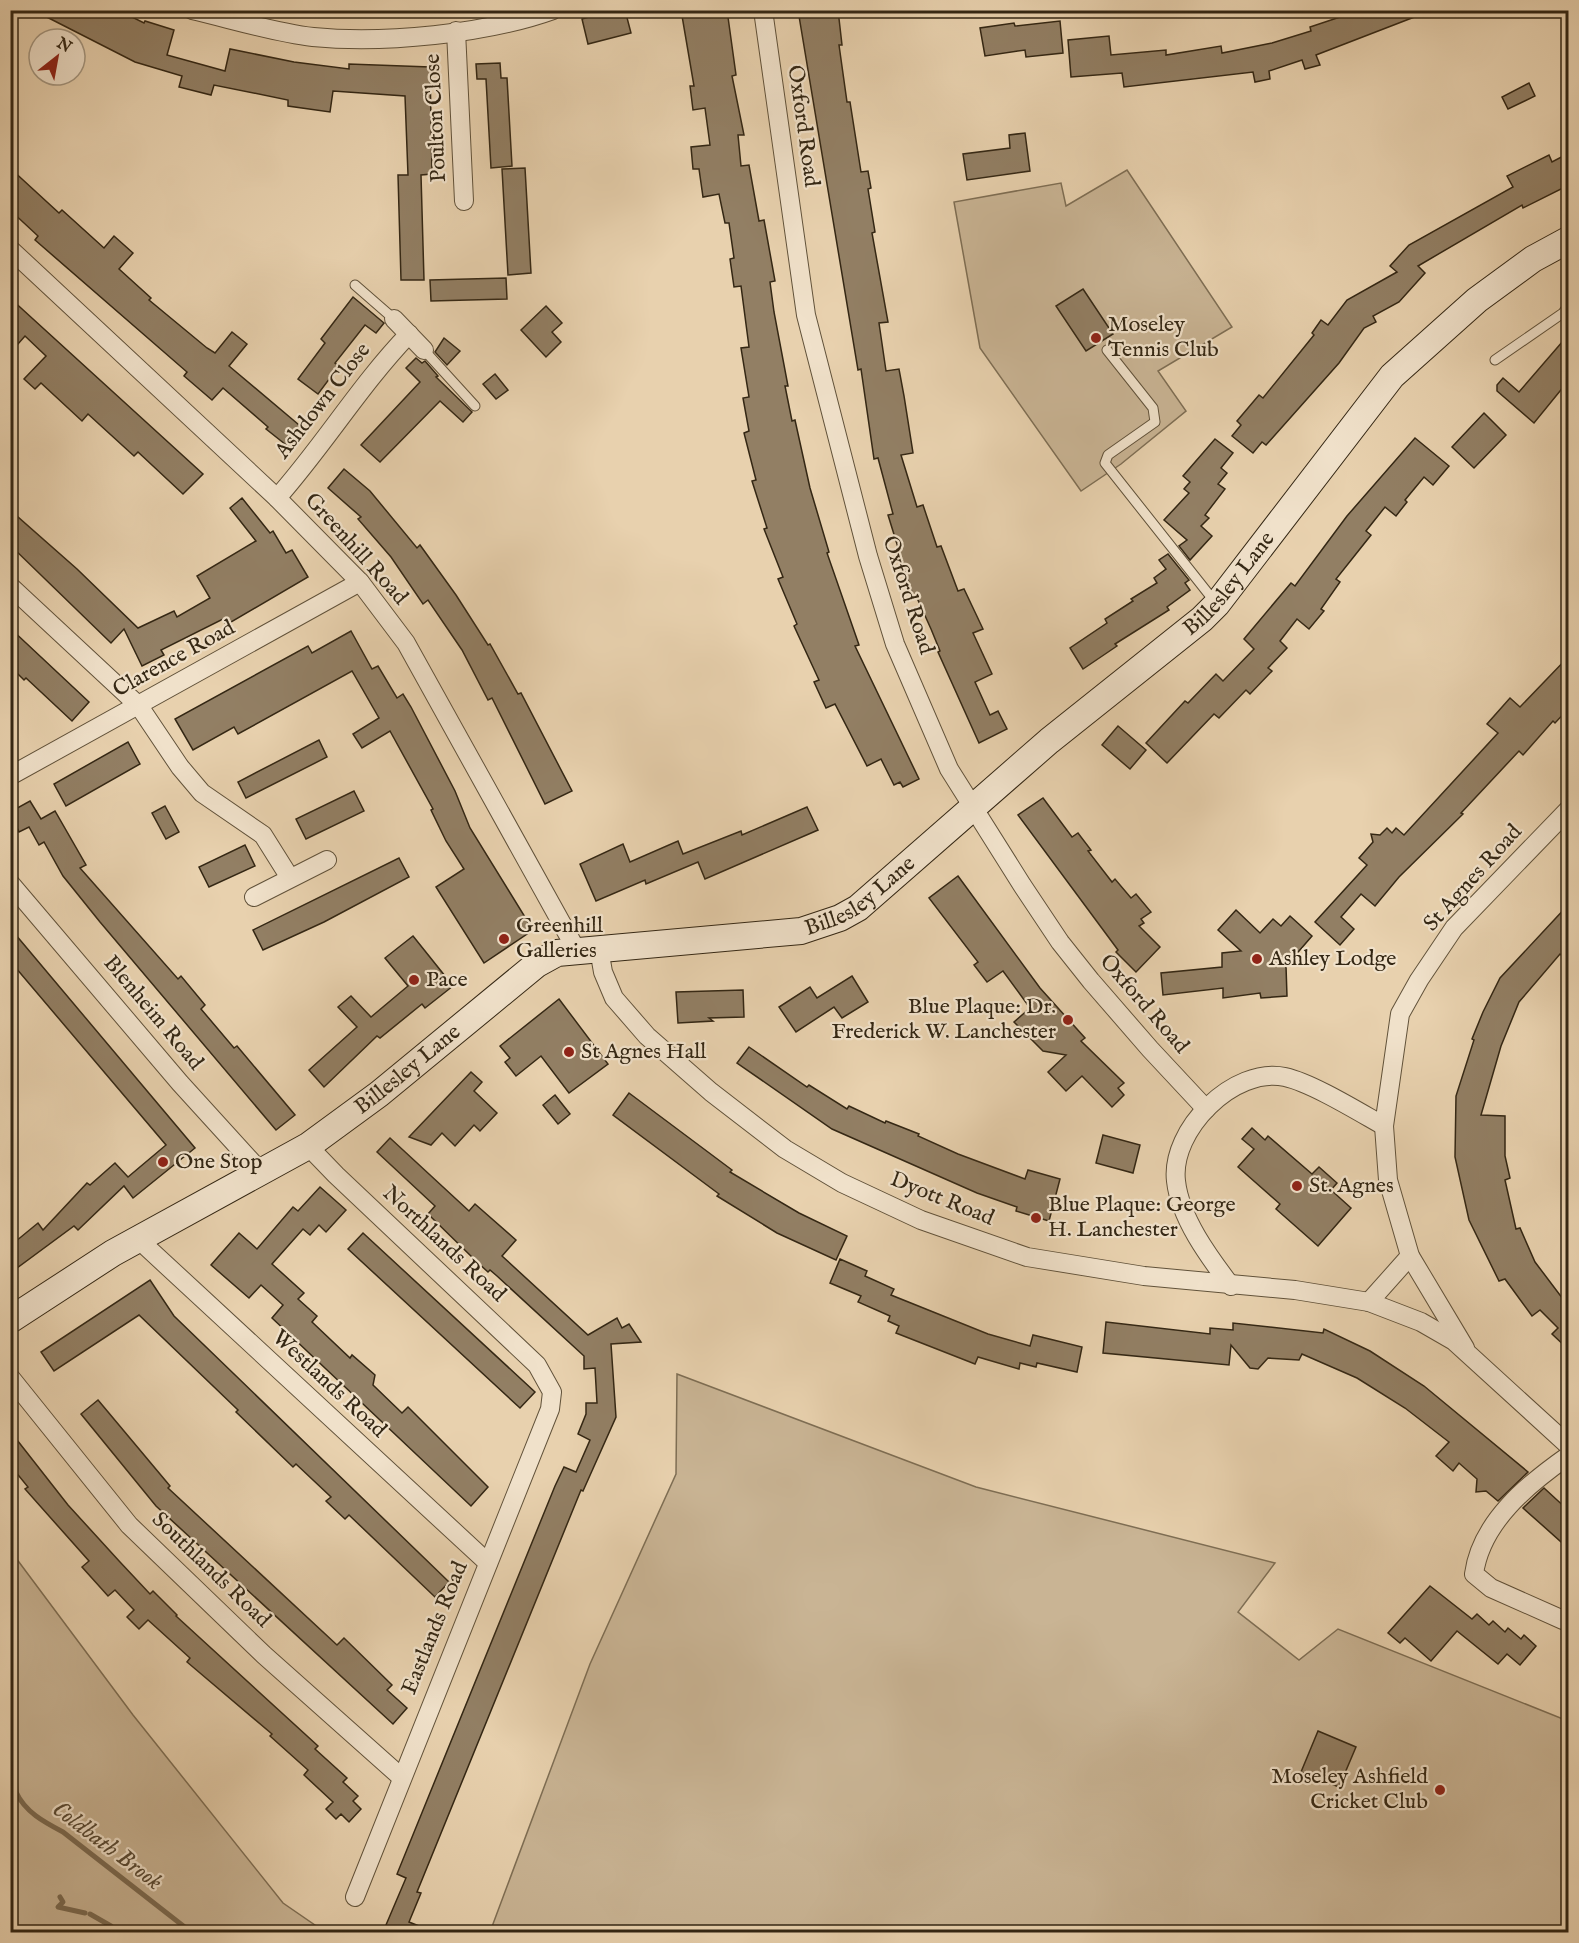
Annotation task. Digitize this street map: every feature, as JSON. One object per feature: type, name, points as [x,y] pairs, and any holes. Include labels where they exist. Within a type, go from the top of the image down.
[{"type":"street","points":[[192,10],[312,37],[390,38],[456,31],[532,18],[553,10]]},
{"type":"street","name":"Oxford Road","points":[[763,10],[806,315],[836,438],[895,644],[949,769],[1060,942],[1142,1041],[1206,1109]]},
{"type":"street","name":"Poulton Close","points":[[456,31],[464,201]]},
{"type":"street","name":"Billesley Lane","points":[[10,1320],[138,1239],[308,1146],[379,1094],[537,964],[557,953],[801,931],[840,918],[876,894],[1049,741],[1217,604],[1392,376],[1477,300],[1533,259],[1567,245]]},
{"type":"street","name":"Greenhill Road","points":[[10,249],[277,498],[360,582],[406,643],[588,950]]},
{"type":"street","points":[[394,319],[424,350]]},
{"type":"street","name":"Ashdown Close","points":[[277,498],[300,471],[379,364],[409,334]]},
{"type":"street","name":"Clarence Road","points":[[10,776],[360,582]]},
{"type":"street","points":[[10,586],[139,706],[180,767],[202,793],[263,835],[290,878]]},
{"type":"street","name":"St Agnes Road","points":[[1468,1354],[1410,1256],[1388,1180],[1384,1126],[1400,1014],[1419,980],[1454,928],[1569,810]]},
{"type":"street","points":[[254,897],[327,860]]},
{"type":"street","name":"Blenheim Road","points":[[10,884],[180,1083],[261,1172]]},
{"type":"street","name":"Dyott Road","points":[[588,950],[603,972],[614,998],[647,1036],[711,1092],[785,1149],[842,1183],[921,1220],[1027,1257],[1144,1276],[1231,1286],[1295,1290],[1369,1302]]},
{"type":"street","points":[[1231,1286],[1210,1258],[1185,1210],[1176,1181],[1178,1154],[1187,1134],[1206,1109],[1239,1082],[1262,1076],[1286,1077],[1384,1126]]},
{"type":"street","name":"Northlands Road","points":[[308,1146],[509,1337],[546,1378]]},
{"type":"street","name":"Westlands Road","points":[[138,1239],[488,1563]]},
{"type":"street","points":[[1369,1302],[1410,1256]]},
{"type":"street","name":"St Agnes Road","points":[[1369,1302],[1420,1322],[1454,1341],[1569,1445]]},
{"type":"street","name":"Southlands Road","points":[[10,1377],[129,1525],[264,1655],[401,1777]]},
{"type":"street","name":"Eastlands Road","points":[[355,1897],[401,1777],[550,1409],[552,1392],[546,1378]]},
{"type":"street","points":[[1563,1620],[1491,1588],[1474,1574],[1477,1553],[1494,1525],[1540,1476],[1569,1456]]},
{"type":"lane","points":[[354,285],[394,319]]},
{"type":"lane","points":[[1495,360],[1563,313],[1569,306]]},
{"type":"lane","points":[[424,350],[475,406]]},
{"type":"lane","points":[[1107,350],[1153,408],[1155,422],[1108,455],[1105,463],[1217,604]]},
{"type":"shaded area","name":"Moseley Tennis Club","points":[[1127,170],[1232,327],[1158,371],[1186,411],[1121,464],[1081,491],[980,348],[954,202],[1061,183],[1066,206]]},
{"type":"shaded area","points":[[677,1374],[976,1487],[1275,1563],[1238,1612],[1299,1660],[1338,1629],[1568,1721],[1568,1932],[490,1932],[590,1664],[676,1474]]},
{"type":"shaded area","points":[[10,1550],[133,1715],[283,1903],[325,1932],[11,1932]]},
{"type":"building","points":[[33,10],[118,10],[144,23],[145,21],[174,30],[167,55],[225,71],[230,49],[294,62],[349,69],[349,64],[430,67],[432,174],[421,175],[424,280],[401,280],[398,175],[408,175],[405,96],[333,91],[330,112],[288,106],[288,100],[214,85],[211,95],[179,87],[182,76],[135,62],[87,38],[87,27],[66,27]]},
{"type":"building","points":[[613,10],[625,10],[631,33],[588,44],[582,19]]},
{"type":"building","points":[[681,10],[727,10],[736,75],[732,76],[744,135],[738,135],[741,166],[749,165],[759,221],[764,220],[775,281],[770,282],[774,312],[792,421],[795,420],[810,488],[829,552],[827,553],[859,645],[855,646],[919,779],[903,787],[900,782],[894,785],[881,759],[867,766],[835,704],[826,708],[814,682],[819,680],[794,626],[797,624],[778,579],[783,577],[764,529],[767,528],[752,481],[756,480],[744,433],[749,431],[743,398],[749,397],[741,348],[749,347],[741,286],[734,287],[730,259],[734,258],[729,223],[725,223],[719,194],[703,197],[699,169],[693,169],[691,147],[710,145],[705,108],[693,110],[690,86],[694,86]]},
{"type":"building","points":[[798,10],[838,10],[842,45],[839,45],[847,102],[850,102],[861,172],[868,171],[871,188],[868,189],[875,232],[872,233],[888,322],[879,323],[886,371],[899,369],[913,453],[901,455],[917,507],[923,505],[937,547],[941,546],[958,591],[964,589],[983,629],[973,633],[992,674],[975,682],[990,715],[998,711],[1007,729],[979,743],[938,652],[940,651],[931,629],[917,598],[914,599],[888,515],[893,514],[878,458],[874,459],[861,369],[858,370]]},
{"type":"building","points":[[1361,10],[1430,11],[1316,55],[1320,65],[1305,69],[1302,60],[1269,71],[1270,79],[1255,82],[1253,72],[1124,87],[1122,73],[1071,77],[1068,40],[1109,36],[1111,55],[1166,50],[1166,55],[1221,46],[1222,53],[1272,43],[1311,31],[1310,27]]},
{"type":"building","points":[[1060,21],[1063,53],[1026,57],[1025,50],[985,56],[980,28],[1014,23],[1015,26]]},
{"type":"building","points":[[500,63],[501,78],[507,78],[512,166],[491,168],[486,79],[477,79],[476,64]]},
{"type":"building","points":[[1529,83],[1535,96],[1508,109],[1502,97]]},
{"type":"building","points":[[1025,133],[1030,171],[967,180],[963,154],[1010,148],[1009,135]]},
{"type":"building","points":[[1569,153],[1569,185],[1523,208],[1522,205],[1418,266],[1425,273],[1399,302],[1373,316],[1376,322],[1364,328],[1339,363],[1266,445],[1262,442],[1253,453],[1232,436],[1241,425],[1237,421],[1259,395],[1263,398],[1314,335],[1312,333],[1321,320],[1328,325],[1347,300],[1397,272],[1390,266],[1409,245],[1513,187],[1507,176],[1549,155],[1552,162]]},
{"type":"building","points":[[10,168],[59,213],[62,210],[104,248],[114,236],[133,253],[119,269],[151,298],[149,300],[207,348],[215,353],[232,332],[247,344],[229,366],[305,430],[290,448],[266,429],[268,427],[223,388],[212,400],[184,376],[187,372],[35,240],[38,236],[10,210]]},
{"type":"building","points":[[525,168],[531,273],[508,275],[502,169]]},
{"type":"building","points":[[506,278],[507,299],[431,301],[430,280]]},
{"type":"building","points":[[1083,289],[1113,334],[1086,351],[1056,306]]},
{"type":"building","points":[[353,297],[384,323],[376,333],[365,325],[335,363],[339,366],[318,394],[298,379],[325,343],[321,339]]},
{"type":"building","points":[[10,298],[203,474],[183,494],[138,452],[134,456],[88,414],[82,421],[41,383],[35,389],[24,379],[46,356],[25,336],[10,353]]},
{"type":"building","points":[[546,306],[562,323],[552,332],[561,342],[546,357],[521,330]]},
{"type":"building","points":[[1569,334],[1569,380],[1534,423],[1497,391],[1497,385],[1503,378],[1519,392]]},
{"type":"building","points":[[444,338],[460,351],[447,365],[435,352]]},
{"type":"building","points":[[416,358],[422,363],[425,361],[438,376],[436,377],[472,412],[463,422],[440,401],[380,462],[361,445],[420,382],[406,368]]},
{"type":"building","points":[[495,374],[508,390],[496,399],[483,384]]},
{"type":"building","points":[[1484,413],[1506,435],[1474,468],[1452,447]]},
{"type":"building","points":[[1415,438],[1449,466],[1433,485],[1424,477],[1405,500],[1407,502],[1396,516],[1385,507],[1366,531],[1371,535],[1336,579],[1340,582],[1321,609],[1324,611],[1309,629],[1297,619],[1280,641],[1287,648],[1268,668],[1272,671],[1250,694],[1246,690],[1219,718],[1214,714],[1167,763],[1146,743],[1185,701],[1188,703],[1216,674],[1223,681],[1254,649],[1244,639],[1291,583],[1295,586],[1347,516]]},
{"type":"building","points":[[1215,439],[1233,453],[1221,468],[1227,473],[1218,484],[1225,489],[1205,515],[1209,518],[1201,526],[1212,536],[1190,560],[1179,546],[1187,540],[1164,520],[1189,493],[1184,489],[1190,482],[1183,476]]},
{"type":"building","points":[[344,469],[370,491],[417,548],[420,545],[456,595],[488,645],[490,644],[518,694],[521,693],[572,791],[545,804],[492,698],[488,700],[462,650],[428,600],[423,604],[391,557],[358,519],[361,517],[328,488]]},
{"type":"building","points":[[242,498],[270,533],[273,531],[286,553],[292,550],[308,577],[226,625],[223,619],[161,650],[164,655],[142,666],[124,629],[111,643],[10,545],[10,510],[77,569],[138,628],[174,611],[177,617],[210,598],[197,576],[256,541],[230,508]]},
{"type":"building","points":[[1168,554],[1189,580],[1185,583],[1190,590],[1167,607],[1169,610],[1115,644],[1117,646],[1083,669],[1070,648],[1107,623],[1105,619],[1133,601],[1131,599],[1157,583],[1154,578],[1166,569],[1159,560]]},
{"type":"building","points":[[10,628],[89,702],[72,721],[26,678],[24,680],[18,674],[10,683]]},
{"type":"building","points":[[351,631],[372,669],[378,666],[397,698],[403,694],[411,707],[455,791],[470,828],[533,930],[484,963],[436,887],[464,869],[446,841],[431,810],[433,809],[390,731],[362,748],[353,734],[379,718],[352,671],[238,734],[234,727],[193,750],[175,719],[308,646],[312,653]]},
{"type":"building","points":[[1569,656],[1569,708],[1555,723],[1553,721],[1523,755],[1519,751],[1461,813],[1463,814],[1399,877],[1375,906],[1361,894],[1341,917],[1354,929],[1340,945],[1315,922],[1367,865],[1359,858],[1373,842],[1371,834],[1380,835],[1387,828],[1392,833],[1396,828],[1404,835],[1498,733],[1487,724],[1510,698],[1520,707]]},
{"type":"building","points":[[1118,726],[1146,750],[1130,769],[1102,745]]},
{"type":"building","points":[[319,740],[327,757],[246,798],[238,782]]},
{"type":"building","points":[[128,742],[140,764],[66,806],[54,784]]},
{"type":"building","points":[[354,791],[364,811],[306,839],[296,819]]},
{"type":"building","points":[[1043,798],[1072,837],[1078,833],[1091,850],[1088,851],[1112,882],[1115,879],[1131,898],[1136,894],[1151,912],[1141,919],[1144,923],[1139,926],[1160,947],[1136,972],[1116,952],[1118,950],[1018,815]]},
{"type":"building","points":[[30,801],[41,819],[55,811],[86,865],[80,868],[178,979],[181,976],[205,1005],[201,1009],[234,1048],[237,1046],[295,1115],[276,1130],[100,922],[63,876],[44,842],[39,845],[29,827],[19,832],[10,812]]},
{"type":"building","points":[[165,806],[179,832],[166,839],[152,813]]},
{"type":"building","points":[[807,807],[818,830],[705,879],[698,862],[646,884],[645,880],[596,901],[580,864],[623,844],[630,862],[678,841],[683,854],[741,831],[742,835]]},
{"type":"building","points":[[245,845],[255,866],[209,887],[199,867]]},
{"type":"building","points":[[399,858],[409,877],[324,922],[263,950],[253,930]]},
{"type":"building","points":[[958,876],[1040,988],[1085,1038],[1081,1041],[1124,1083],[1118,1088],[1124,1095],[1112,1107],[1082,1076],[1066,1091],[1048,1072],[1066,1055],[1043,1051],[1014,1022],[1030,1008],[1003,971],[987,982],[974,965],[978,962],[929,898]]},
{"type":"building","points":[[1569,904],[1569,962],[1560,954],[1519,1002],[1501,1046],[1481,1115],[1505,1116],[1505,1156],[1510,1178],[1505,1180],[1516,1229],[1520,1228],[1535,1262],[1569,1307],[1569,1350],[1552,1334],[1558,1328],[1540,1310],[1532,1316],[1505,1279],[1499,1281],[1469,1220],[1455,1157],[1456,1096],[1474,1040],[1472,1039],[1483,1012],[1500,978]]},
{"type":"building","name":"Ashley Lodge","points":[[1236,910],[1260,933],[1273,919],[1281,926],[1290,916],[1312,936],[1286,966],[1287,996],[1261,998],[1260,993],[1223,998],[1223,988],[1163,995],[1161,973],[1222,967],[1222,953],[1241,951],[1218,930]]},
{"type":"building","points":[[10,928],[195,1148],[133,1198],[124,1186],[78,1230],[74,1226],[17,1268],[10,1260],[10,1246],[38,1223],[43,1230],[87,1183],[90,1185],[115,1163],[128,1177],[166,1145],[10,961]]},
{"type":"building","points":[[413,936],[453,986],[425,1008],[422,1004],[380,1038],[377,1036],[324,1087],[309,1070],[357,1027],[338,1007],[351,996],[371,1017],[408,986],[385,958]]},
{"type":"building","points":[[852,976],[868,1002],[842,1018],[834,1007],[796,1032],[779,1007],[810,987],[817,998]]},
{"type":"building","points":[[743,990],[744,1017],[709,1018],[713,1021],[678,1023],[676,992]]},
{"type":"building","name":"St Agnes Hall","points":[[559,999],[608,1064],[569,1093],[541,1056],[516,1076],[505,1062],[510,1058],[500,1046]]},
{"type":"building","points":[[749,1047],[807,1087],[809,1085],[847,1109],[849,1106],[885,1123],[886,1121],[919,1134],[918,1136],[958,1154],[1025,1179],[1028,1170],[1060,1179],[1049,1221],[1016,1211],[1017,1207],[977,1193],[832,1129],[737,1063]]},
{"type":"building","points":[[471,1072],[482,1082],[474,1091],[497,1113],[480,1131],[474,1125],[455,1146],[442,1133],[431,1145],[409,1137]]},
{"type":"building","points":[[629,1093],[732,1170],[730,1172],[799,1213],[847,1236],[836,1260],[777,1233],[717,1196],[719,1194],[613,1115]]},
{"type":"building","points":[[555,1095],[570,1114],[558,1124],[543,1105]]},
{"type":"building","name":"St. Agnes","points":[[1252,1128],[1265,1140],[1268,1136],[1312,1174],[1319,1167],[1337,1183],[1331,1190],[1351,1208],[1318,1246],[1276,1209],[1280,1204],[1238,1167],[1254,1149],[1242,1139]]},
{"type":"building","points":[[1103,1135],[1140,1145],[1133,1173],[1096,1163]]},
{"type":"building","points":[[390,1138],[469,1211],[475,1204],[516,1240],[502,1256],[588,1335],[617,1318],[622,1328],[629,1324],[641,1342],[611,1344],[616,1417],[583,1491],[581,1490],[417,1892],[421,1893],[409,1922],[434,1932],[383,1932],[406,1878],[397,1874],[555,1486],[564,1467],[576,1472],[590,1440],[578,1434],[586,1414],[586,1403],[597,1403],[595,1368],[584,1369],[584,1356],[497,1276],[490,1270],[488,1272],[428,1214],[435,1206],[377,1152]]},
{"type":"building","points":[[320,1187],[346,1210],[326,1232],[319,1225],[310,1235],[303,1229],[272,1264],[304,1293],[298,1299],[317,1316],[312,1322],[350,1358],[352,1355],[375,1375],[373,1385],[402,1413],[408,1407],[488,1487],[471,1506],[272,1318],[283,1305],[261,1285],[249,1298],[211,1265],[239,1233],[257,1249],[293,1207],[298,1211]]},
{"type":"building","points":[[363,1233],[535,1392],[520,1408],[348,1249]]},
{"type":"building","points":[[840,1259],[867,1271],[865,1276],[894,1289],[891,1295],[988,1334],[1030,1346],[1033,1335],[1082,1347],[1077,1372],[1037,1363],[1036,1367],[1020,1363],[1019,1369],[978,1357],[975,1364],[896,1333],[899,1326],[888,1321],[890,1316],[858,1302],[861,1296],[830,1283]]},
{"type":"building","points":[[150,1280],[174,1316],[449,1582],[435,1597],[349,1515],[345,1519],[326,1501],[331,1497],[296,1464],[293,1467],[236,1412],[238,1410],[139,1315],[54,1371],[41,1352]]},
{"type":"building","points":[[1106,1322],[1210,1334],[1210,1328],[1233,1330],[1233,1323],[1323,1333],[1324,1329],[1370,1351],[1424,1386],[1528,1472],[1498,1501],[1486,1491],[1476,1492],[1477,1479],[1459,1463],[1453,1471],[1436,1456],[1449,1442],[1405,1408],[1357,1378],[1302,1354],[1299,1360],[1268,1358],[1258,1369],[1250,1368],[1231,1345],[1229,1365],[1103,1353]]},
{"type":"building","points":[[98,1400],[170,1486],[168,1488],[337,1645],[344,1638],[392,1685],[387,1690],[407,1708],[393,1724],[156,1506],[81,1414]]},
{"type":"building","points":[[10,1431],[68,1505],[150,1594],[153,1591],[176,1616],[318,1746],[315,1749],[347,1778],[343,1782],[358,1796],[353,1801],[361,1809],[349,1822],[341,1814],[336,1819],[326,1809],[333,1802],[304,1775],[308,1770],[270,1736],[272,1734],[187,1662],[190,1658],[148,1620],[139,1629],[127,1617],[134,1610],[115,1590],[108,1596],[82,1567],[89,1561],[25,1489],[28,1487],[10,1465]]},
{"type":"building","points":[[1544,1488],[1569,1511],[1569,1549],[1523,1508]]},
{"type":"building","points":[[1430,1586],[1472,1619],[1477,1614],[1489,1625],[1493,1621],[1505,1632],[1508,1628],[1521,1639],[1524,1635],[1536,1646],[1520,1665],[1507,1654],[1498,1664],[1457,1631],[1431,1661],[1405,1638],[1400,1643],[1388,1633]]},
{"type":"building","points":[[1318,1731],[1356,1747],[1339,1787],[1301,1772]]},
{"type":"waterway","name":"Coldbath Brook","points":[[10,1671],[16,1792],[24,1805],[36,1816],[63,1832],[191,1932]]},
{"type":"waterway","points":[[60,1897],[63,1902],[58,1907],[85,1913]]},
{"type":"waterway","points":[[90,1914],[117,1932]]},
{"type":"place","name":"Moseley Tennis Club","points":[[1096,338]]},
{"type":"place","name":"Greenhill Galleries","points":[[504,939]]},
{"type":"place","name":"Ashley Lodge","points":[[1257,959]]},
{"type":"place","name":"Pace","points":[[414,980]]},
{"type":"place","name":"Blue Plaque: Dr. Frederick W. Lanchester","points":[[1068,1020]]},
{"type":"place","name":"St Agnes Hall","points":[[569,1052]]},
{"type":"place","name":"One Stop","points":[[163,1162]]},
{"type":"place","name":"St. Agnes","points":[[1297,1186]]},
{"type":"place","name":"Blue Plaque: George H. Lanchester","points":[[1036,1218]]},
{"type":"place","name":"Moseley Ashfield Cricket Club","points":[[1440,1790]]}]
